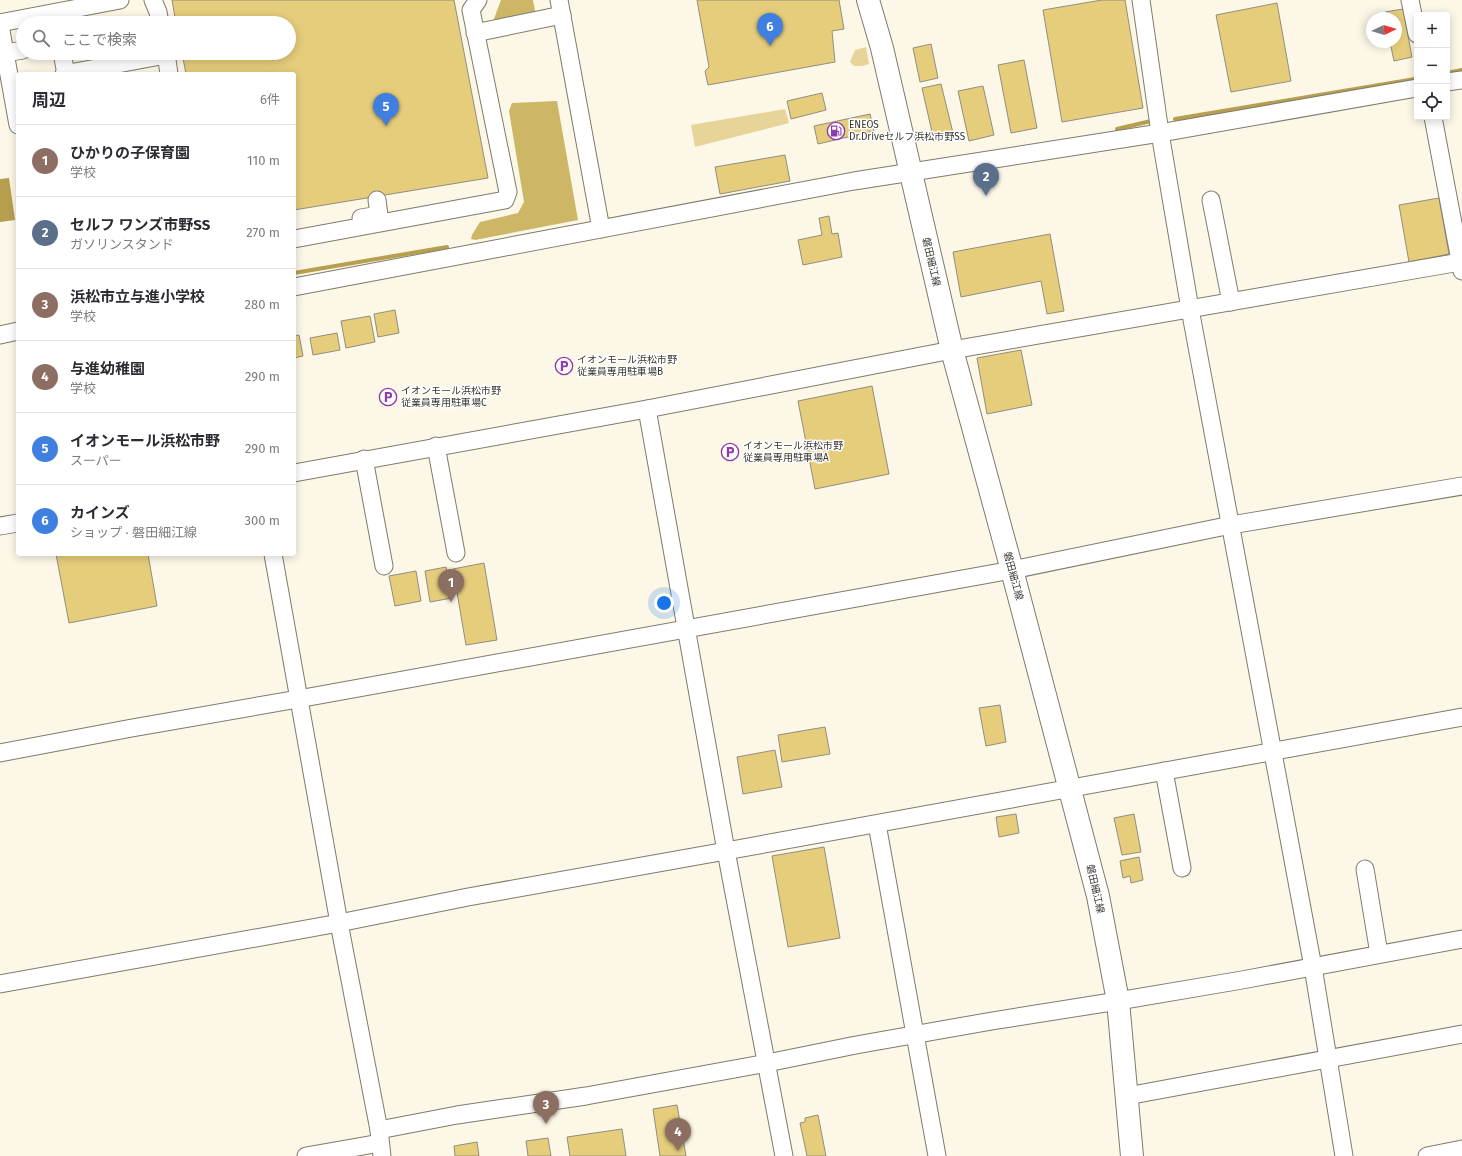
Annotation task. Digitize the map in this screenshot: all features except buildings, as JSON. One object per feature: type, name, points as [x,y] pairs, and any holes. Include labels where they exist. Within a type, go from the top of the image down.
[{"type":"main road","name":"磐田細江線","points":[[868,0],[882,48],[952,350],[1098,896],[1118,1002],[1132,1156]]},
{"type":"street","points":[[36,16],[120,0]]},
{"type":"street","points":[[153,0],[159,16]]},
{"type":"street","points":[[296,239],[505,200],[508,192],[471,10],[478,0]]},
{"type":"street","points":[[1141,0],[1160,133],[1190,309],[1313,967],[1344,1156]]},
{"type":"street","points":[[1410,0],[1414,19]]},
{"type":"street","points":[[475,33],[561,7],[601,229]]},
{"type":"street","points":[[16,20],[0,24],[5,53],[14,83],[16,106]]},
{"type":"street","points":[[5,53],[16,51]]},
{"type":"street","points":[[63,60],[66,72]]},
{"type":"street","points":[[76,72],[136,60]]},
{"type":"street","points":[[167,60],[169,72]]},
{"type":"street","points":[[1450,82],[1462,80]]},
{"type":"street","points":[[296,287],[854,181],[1160,133],[1414,89]]},
{"type":"street","points":[[296,473],[364,459],[646,409],[952,350],[1231,302],[1461,267],[1434,120]]},
{"type":"street","points":[[296,229],[379,215],[377,200]]},
{"type":"street","points":[[1211,200],[1231,302]]},
{"type":"street","points":[[0,335],[16,332]]},
{"type":"street","points":[[646,409],[726,851],[784,1156]]},
{"type":"street","points":[[436,446],[456,553]]},
{"type":"street","points":[[364,459],[384,566]]},
{"type":"street","points":[[0,753],[1012,570],[1231,525],[1462,486]]},
{"type":"street","points":[[0,526],[16,523]]},
{"type":"street","points":[[273,556],[298,699],[380,1143]]},
{"type":"street","points":[[0,984],[339,923],[468,896],[877,824],[1462,717]]},
{"type":"street","points":[[1164,771],[1182,868]]},
{"type":"street","points":[[877,824],[937,1156]]},
{"type":"street","points":[[1365,868],[1379,954]]},
{"type":"street","points":[[306,1156],[380,1143],[457,1115],[586,1096],[856,1045],[915,1036],[1092,1004],[1118,1002],[1462,939]]},
{"type":"street","points":[[1127,1096],[1462,1034]]},
{"type":"street","points":[[1427,1156],[1462,1149]]},
{"type":"shaded area","points":[[501,0],[533,0],[536,16],[492,24]]},
{"type":"shaded area","points":[[866,47],[869,64],[854,66],[850,62],[855,50]]},
{"type":"shaded area","points":[[557,101],[578,220],[475,240],[471,239],[480,222],[518,213],[524,202],[509,111],[512,103]]},
{"type":"shaded area","points":[[785,109],[789,123],[695,147],[691,125]]},
{"type":"shaded area","points":[[9,178],[15,220],[0,222],[0,179]]},
{"type":"waterway","points":[[1450,72],[1462,70]]},
{"type":"waterway","points":[[1175,119],[1414,79]]},
{"type":"waterway","points":[[1117,129],[1151,121]]},
{"type":"waterway","points":[[296,273],[447,247]]},
{"type":"place","name":"カインズ","points":[[770,46]]},
{"type":"place","name":"イオンモール浜松市野","points":[[386,126]]},
{"type":"place","name":"ENEOS Dr.Driveセルフ浜松市野SS","points":[[836,131]]},
{"type":"place","name":"セルフ ワンズ市野SS","points":[[986,196]]},
{"type":"place","name":"イオンモール浜松市野 従業員専用駐車場B","points":[[564,366]]},
{"type":"place","name":"イオンモール浜松市野 従業員専用駐車場C","points":[[388,397]]},
{"type":"place","name":"イオンモール浜松市野 従業員専用駐車場A","points":[[730,452]]},
{"type":"place","name":"ひかりの子保育園","points":[[451,602]]},
{"type":"place","name":"浜松市立与進小学校","points":[[546,1124]]},
{"type":"place","name":"与進幼稚園","points":[[678,1151]]}]
